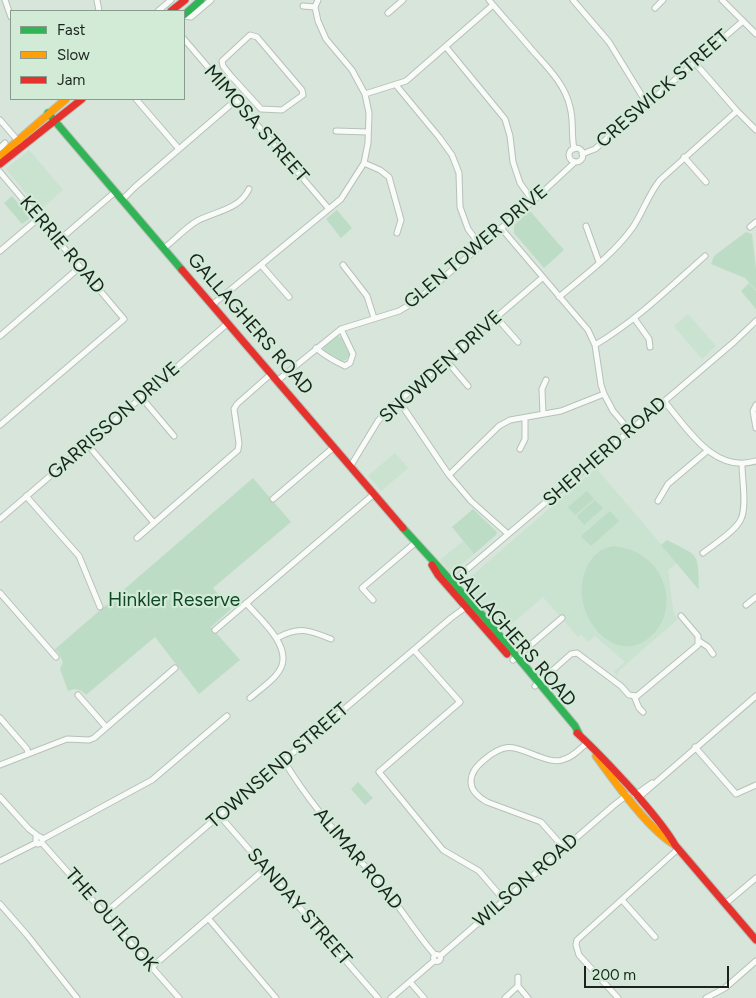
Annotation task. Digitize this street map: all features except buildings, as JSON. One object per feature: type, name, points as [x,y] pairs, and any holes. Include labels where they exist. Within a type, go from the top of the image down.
[{"type":"street","points":[[5,0],[10,14]]},
{"type":"street","points":[[159,10],[171,0]]},
{"type":"street","points":[[172,10],[185,0]]},
{"type":"street","points":[[185,14],[201,0]]},
{"type":"street","points":[[185,15],[191,17],[210,0]]},
{"type":"street","points":[[212,305],[341,199],[364,163],[368,144],[369,112],[366,94],[352,70],[326,39],[318,21],[315,7],[318,0]]},
{"type":"street","points":[[388,13],[403,0]]},
{"type":"street","points":[[489,0],[564,89],[573,122],[572,137],[574,149],[569,155],[571,160],[575,162],[581,160],[582,154],[578,149],[574,149]]},
{"type":"street","points":[[573,0],[609,42],[646,104]]},
{"type":"street","points":[[655,8],[663,0]]},
{"type":"street","points":[[722,0],[754,32]]},
{"type":"street","points":[[366,94],[406,81],[493,5]]},
{"type":"street","points":[[303,6],[315,7]]},
{"type":"street","name":"CRESWICK STREET","points":[[582,154],[595,149],[743,21]]},
{"type":"street","points":[[754,32],[756,24]]},
{"type":"street","points":[[250,35],[257,37],[302,90],[303,95],[282,110],[261,109],[231,76],[223,66],[222,61],[250,35]]},
{"type":"street","name":"MIMOSA STREET","points":[[185,40],[329,209]]},
{"type":"street","points":[[446,47],[505,119],[510,136],[513,162],[520,183],[533,200]]},
{"type":"street","points":[[695,63],[756,130]]},
{"type":"street","points":[[222,84],[231,76]]},
{"type":"street","points":[[396,85],[452,155],[459,173],[460,207],[468,229],[480,246]]},
{"type":"street","points":[[0,156],[65,100]]},
{"type":"street","points":[[0,164],[81,100]]},
{"type":"street","points":[[137,100],[179,149]]},
{"type":"street","points":[[58,241],[134,187],[236,100]]},
{"type":"street","points":[[559,297],[618,245],[634,226],[651,192],[660,180],[737,111]]},
{"type":"street","name":"GALLAGHERS ROAD","points":[[48,114],[536,684],[575,726],[579,734],[670,844],[678,848],[756,940]]},
{"type":"street","points":[[0,120],[23,147]]},
{"type":"street","points":[[336,131],[368,132]]},
{"type":"street","points":[[0,148],[5,143]]},
{"type":"street","points":[[684,157],[706,182]]},
{"type":"street","name":"GLEN TOWER DRIVE","points":[[154,523],[238,450],[239,443],[234,409],[237,404],[341,329],[399,311],[416,301],[575,162]]},
{"type":"street","points":[[364,163],[380,170],[389,177],[401,220],[397,233]]},
{"type":"street","name":"KERRIE ROAD","points":[[0,172],[124,319],[0,425]]},
{"type":"street","points":[[164,248],[198,220],[228,209],[244,198],[249,188]]},
{"type":"street","points":[[0,252],[39,218]]},
{"type":"street","points":[[750,227],[756,222]]},
{"type":"street","points":[[586,226],[599,262]]},
{"type":"street","points":[[501,228],[588,330],[595,344],[604,394],[613,411],[630,431]]},
{"type":"street","points":[[595,344],[617,332],[705,256]]},
{"type":"street","points":[[343,264],[368,296],[374,318]]},
{"type":"street","points":[[261,265],[289,297]]},
{"type":"street","points":[[0,336],[80,267]]},
{"type":"street","name":"SNOWDEN DRIVE","points":[[350,467],[378,421],[542,278]]},
{"type":"street","points":[[496,317],[518,342]]},
{"type":"street","points":[[634,318],[649,339],[650,347]]},
{"type":"street","name":"SHEPHERD ROAD","points":[[450,584],[756,321]]},
{"type":"street","name":"GARRISSON DRIVE","points":[[0,519],[228,323]]},
{"type":"street","points":[[316,348],[324,356],[345,366],[350,363],[353,354],[341,329]]},
{"type":"street","points":[[446,360],[468,386]]},
{"type":"street","points":[[543,414],[542,388],[546,380]]},
{"type":"street","points":[[450,475],[499,426],[510,420],[561,411],[604,394]]},
{"type":"street","points":[[142,397],[174,436]]},
{"type":"street","points":[[399,401],[450,475],[471,501],[508,534]]},
{"type":"street","points":[[664,401],[707,451],[723,461],[742,465],[756,461]]},
{"type":"street","points":[[756,405],[753,411],[756,428]]},
{"type":"street","points":[[520,449],[525,438],[526,418]]},
{"type":"street","points":[[87,444],[154,523],[137,538]]},
{"type":"street","points":[[273,498],[334,447]]},
{"type":"street","points":[[658,501],[668,484],[707,451]]},
{"type":"street","points":[[703,553],[741,520],[743,503],[742,465]]},
{"type":"street","points":[[215,630],[374,494]]},
{"type":"street","points":[[26,496],[79,556],[100,607]]},
{"type":"street","points":[[373,600],[362,588],[415,543]]},
{"type":"street","name":"GALLAGHERS ROAD","points":[[450,584],[465,606],[515,659]]},
{"type":"street","points":[[0,593],[56,657]]},
{"type":"street","points":[[746,605],[756,597]]},
{"type":"street","points":[[246,603],[277,638],[283,652],[282,665],[276,675],[250,698]]},
{"type":"street","name":"TOWNSEND STREET","points":[[105,913],[465,606]]},
{"type":"street","points":[[536,684],[571,654],[577,653],[616,681],[629,695],[637,696],[698,645],[698,636],[681,616]]},
{"type":"street","points":[[515,659],[562,618]]},
{"type":"street","points":[[277,638],[291,630],[298,630],[311,631],[331,639]]},
{"type":"street","points":[[699,641],[708,647],[713,654]]},
{"type":"street","points":[[414,650],[460,702],[379,772],[444,850],[479,871],[504,900]]},
{"type":"street","points":[[0,765],[67,738],[89,740],[175,668]]},
{"type":"street","points":[[78,694],[106,727]]},
{"type":"street","points":[[634,696],[639,708],[643,712]]},
{"type":"street","points":[[633,797],[647,792],[695,747],[756,696]]},
{"type":"street","points":[[0,861],[152,780],[227,716]]},
{"type":"street","points":[[0,718],[27,754]]},
{"type":"street","points":[[564,848],[541,822],[479,798],[473,790],[471,783],[472,775],[475,768],[500,748],[509,746],[554,761],[562,760],[592,748]]},
{"type":"street","points":[[695,747],[736,794],[756,785]]},
{"type":"street","name":"ALIMAR ROAD","points":[[284,761],[314,806],[391,897],[436,957]]},
{"type":"street","points":[[633,797],[660,778]]},
{"type":"street","name":"THE OUTLOOK","points":[[0,797],[179,998]]},
{"type":"street","name":"WILSON ROAD","points":[[391,998],[436,957],[613,806],[633,797]]},
{"type":"street","name":"SANDAY STREET","points":[[220,816],[378,998]]},
{"type":"street","points":[[618,998],[579,955],[576,945],[580,936],[667,860],[678,848]]},
{"type":"street","points":[[152,967],[266,868]]},
{"type":"street","points":[[725,904],[756,878]]},
{"type":"street","points":[[622,900],[655,937]]},
{"type":"street","points":[[0,904],[77,998]]},
{"type":"street","points":[[208,918],[276,998]]},
{"type":"street","points":[[706,998],[725,988],[756,961]]},
{"type":"street","points":[[518,978],[518,986],[528,998]]},
{"type":"street","points":[[410,982],[424,998]]},
{"type":"street","points":[[505,998],[518,986]]},
{"type":"shaded area","points":[[29,150],[63,190],[40,210],[6,169]]},
{"type":"shaded area","points":[[688,314],[716,346],[702,359],[674,326]]},
{"type":"shaded area","points":[[395,453],[408,468],[381,491],[368,476]]},
{"type":"shaded area","points":[[596,468],[677,563],[668,570],[673,609],[677,620],[618,672],[618,676],[614,672],[625,662],[595,636],[588,642],[581,634],[578,637],[543,597],[502,632],[465,589],[467,580]]},
{"type":"shaded area","points":[[463,541],[474,554],[451,573],[440,560]]},
{"type":"green space","points":[[12,196],[29,216],[29,219],[22,224],[4,203]]},
{"type":"green space","points":[[337,210],[352,228],[341,238],[326,219]]},
{"type":"green space","points":[[530,211],[564,250],[544,268],[514,233],[514,225]]},
{"type":"green space","points":[[746,232],[752,234],[756,290],[745,278],[711,264],[714,256]]},
{"type":"green space","points":[[749,283],[756,291],[756,309],[741,291]]},
{"type":"green space","points":[[336,336],[341,337],[350,355],[346,360],[342,361],[324,351],[324,345]]},
{"type":"green space","name":"Hinkler Reserve","points":[[253,478],[291,522],[213,588],[231,609],[211,627],[240,660],[199,694],[155,637],[86,695],[78,690],[68,691],[60,669],[63,662],[58,652],[54,650]]},
{"type":"green space","points":[[587,491],[594,499],[575,515],[568,507]]},
{"type":"green space","points":[[595,500],[603,508],[584,525],[577,516]]},
{"type":"green space","points":[[473,509],[497,532],[474,554],[452,527]]},
{"type":"green space","points":[[610,511],[619,521],[591,546],[581,536]]},
{"type":"green space","points":[[667,540],[695,557],[698,569],[699,590],[661,545]]},
{"type":"green space","points":[[613,546],[629,549],[643,556],[661,576],[665,589],[667,601],[665,614],[659,626],[650,637],[636,645],[621,646],[608,640],[596,630],[588,616],[583,600],[582,583],[589,563],[601,551]]},
{"type":"green space","points":[[358,782],[373,798],[365,805],[351,789]]},
{"type":"traffic: fast","points":[[185,14],[201,0]]},
{"type":"traffic: fast","points":[[48,113],[182,270]]},
{"type":"traffic: fast","points":[[403,528],[484,617],[575,726],[579,734]]},
{"type":"traffic: slow","points":[[0,156],[65,100]]},
{"type":"traffic: slow","points":[[596,756],[643,817],[675,845]]},
{"type":"traffic: jam","points":[[172,10],[185,0]]},
{"type":"traffic: jam","points":[[0,164],[81,100]]},
{"type":"traffic: jam","points":[[182,270],[403,528]]},
{"type":"traffic: jam","points":[[432,565],[438,575],[507,654]]},
{"type":"traffic: jam","points":[[577,733],[637,795],[662,825],[675,845],[756,940]]}]
